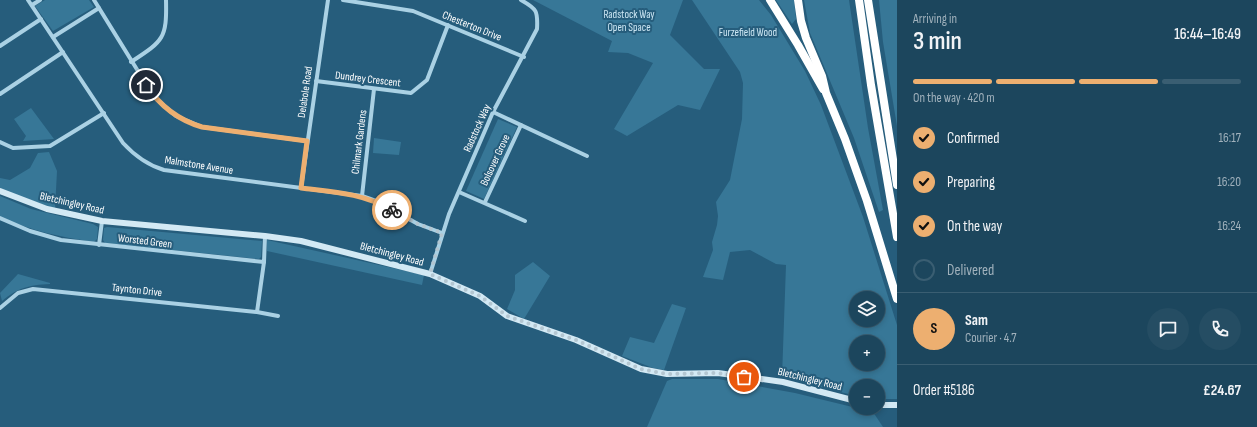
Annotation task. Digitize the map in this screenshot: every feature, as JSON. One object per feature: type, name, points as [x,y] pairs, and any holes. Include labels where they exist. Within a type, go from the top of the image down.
[{"type":"highway","points":[[770,0],[826,93],[845,139],[862,188],[897,299]]},
{"type":"highway","points":[[798,0],[801,21],[806,38],[822,76],[826,93]]},
{"type":"highway","points":[[859,0],[871,85],[897,237]]},
{"type":"highway","points":[[868,0],[897,185]]},
{"type":"street","name":"Malmstone Avenue","points":[[28,0],[131,151],[146,163],[155,167],[210,177],[362,196],[376,201],[418,224],[442,233]]},
{"type":"street","points":[[32,5],[40,0]]},
{"type":"street","points":[[94,0],[154,97],[169,111],[186,121],[202,127],[307,141]]},
{"type":"street","points":[[131,62],[154,46],[162,37],[165,28],[166,0]]},
{"type":"street","name":"Delabole Road","points":[[301,188],[328,0]]},
{"type":"street","name":"Chesterton Drive","points":[[343,0],[413,11],[524,57]]},
{"type":"street","name":"Radstock Way","points":[[430,274],[442,233],[459,192],[494,112],[524,57],[537,29],[538,16],[534,7],[521,0]]},
{"type":"street","points":[[53,37],[99,8]]},
{"type":"street","points":[[0,46],[41,19]]},
{"type":"street","name":"Dundrey Crescent","points":[[316,81],[412,93],[427,80],[448,25]]},
{"type":"street","points":[[0,94],[63,52]]},
{"type":"street","name":"Chilmark Gardens","points":[[362,196],[374,89]]},
{"type":"street","name":"Bolsover Grove","points":[[494,112],[587,156]]},
{"type":"street","points":[[0,142],[13,148],[50,146],[104,113]]},
{"type":"street","name":"Bolsover Grove","points":[[485,202],[521,125]]},
{"type":"street","name":"Bletchingley Road","points":[[0,191],[47,209],[102,221],[265,236],[301,241],[430,274],[480,296],[507,316],[576,340],[641,369],[667,374],[718,373],[783,382],[849,399]]},
{"type":"street","name":"Bolsover Grove","points":[[459,192],[485,202],[525,221]]},
{"type":"street","name":"Worsted Green","points":[[0,218],[30,231],[55,238],[99,245],[264,262]]},
{"type":"street","points":[[99,245],[102,221]]},
{"type":"street","points":[[257,312],[264,262],[265,236]]},
{"type":"street","name":"Taynton Drive","points":[[0,307],[18,293],[33,289],[257,312],[278,316]]},
{"type":"street","points":[[885,405],[897,405]]},
{"type":"green space","points":[[45,0],[89,0],[94,7],[53,31],[35,6]]},
{"type":"green space","name":"Radstock Way Open Space","points":[[533,0],[683,0],[670,35],[704,69],[720,69],[700,110],[678,105],[627,136],[614,129],[653,63],[628,53],[608,52],[612,41]]},
{"type":"green space","name":"Furzefield Wood","points":[[692,0],[759,0],[771,15],[805,71],[821,105],[863,217],[897,325],[897,399],[885,399],[885,379],[849,379],[849,394],[782,377],[786,265],[776,264],[750,250],[730,252],[723,280],[703,277],[713,250],[712,242],[718,216],[716,202],[730,180],[742,119],[743,83],[740,72]]},
{"type":"green space","points":[[776,0],[794,0],[796,19],[792,24]]},
{"type":"green space","points":[[804,0],[849,0],[868,128],[883,210],[879,212],[854,138],[810,33]]},
{"type":"green space","points":[[879,0],[897,0],[897,126],[883,42]]},
{"type":"green space","points":[[31,108],[54,139],[23,141],[26,136],[14,119]]},
{"type":"green space","points":[[498,119],[517,127],[484,199],[466,191]]},
{"type":"green space","points":[[374,138],[401,142],[399,155],[373,153]]},
{"type":"green space","points":[[49,152],[57,171],[55,209],[0,189],[0,178],[10,180],[30,168],[38,153]]},
{"type":"green space","points":[[0,196],[31,209],[93,224],[98,227],[97,239],[94,242],[58,236],[35,230],[0,217]]},
{"type":"green space","points":[[107,227],[262,241],[261,257],[259,259],[105,243],[103,240],[104,228]]},
{"type":"green space","points":[[267,240],[424,275],[422,285],[267,251]]},
{"type":"green space","points":[[533,262],[550,276],[524,319],[507,309],[515,290],[515,275]]},
{"type":"green space","points":[[18,274],[50,284],[35,285],[18,290],[2,301],[0,293]]},
{"type":"green space","points":[[672,304],[686,308],[664,370],[653,368],[622,356],[630,337],[654,343]]},
{"type":"green space","points":[[672,379],[718,379],[795,393],[849,406],[849,415],[875,415],[883,427],[647,427],[667,381]]},
{"type":"way so far","points":[[392,210],[418,224],[442,233],[430,274],[480,296],[507,316],[587,344],[621,362],[652,372],[667,374],[718,373],[744,377]]},
{"type":"route","points":[[146,85],[154,97],[169,111],[192,124],[202,127],[307,141],[301,188],[362,196],[376,201],[392,210]]}]
